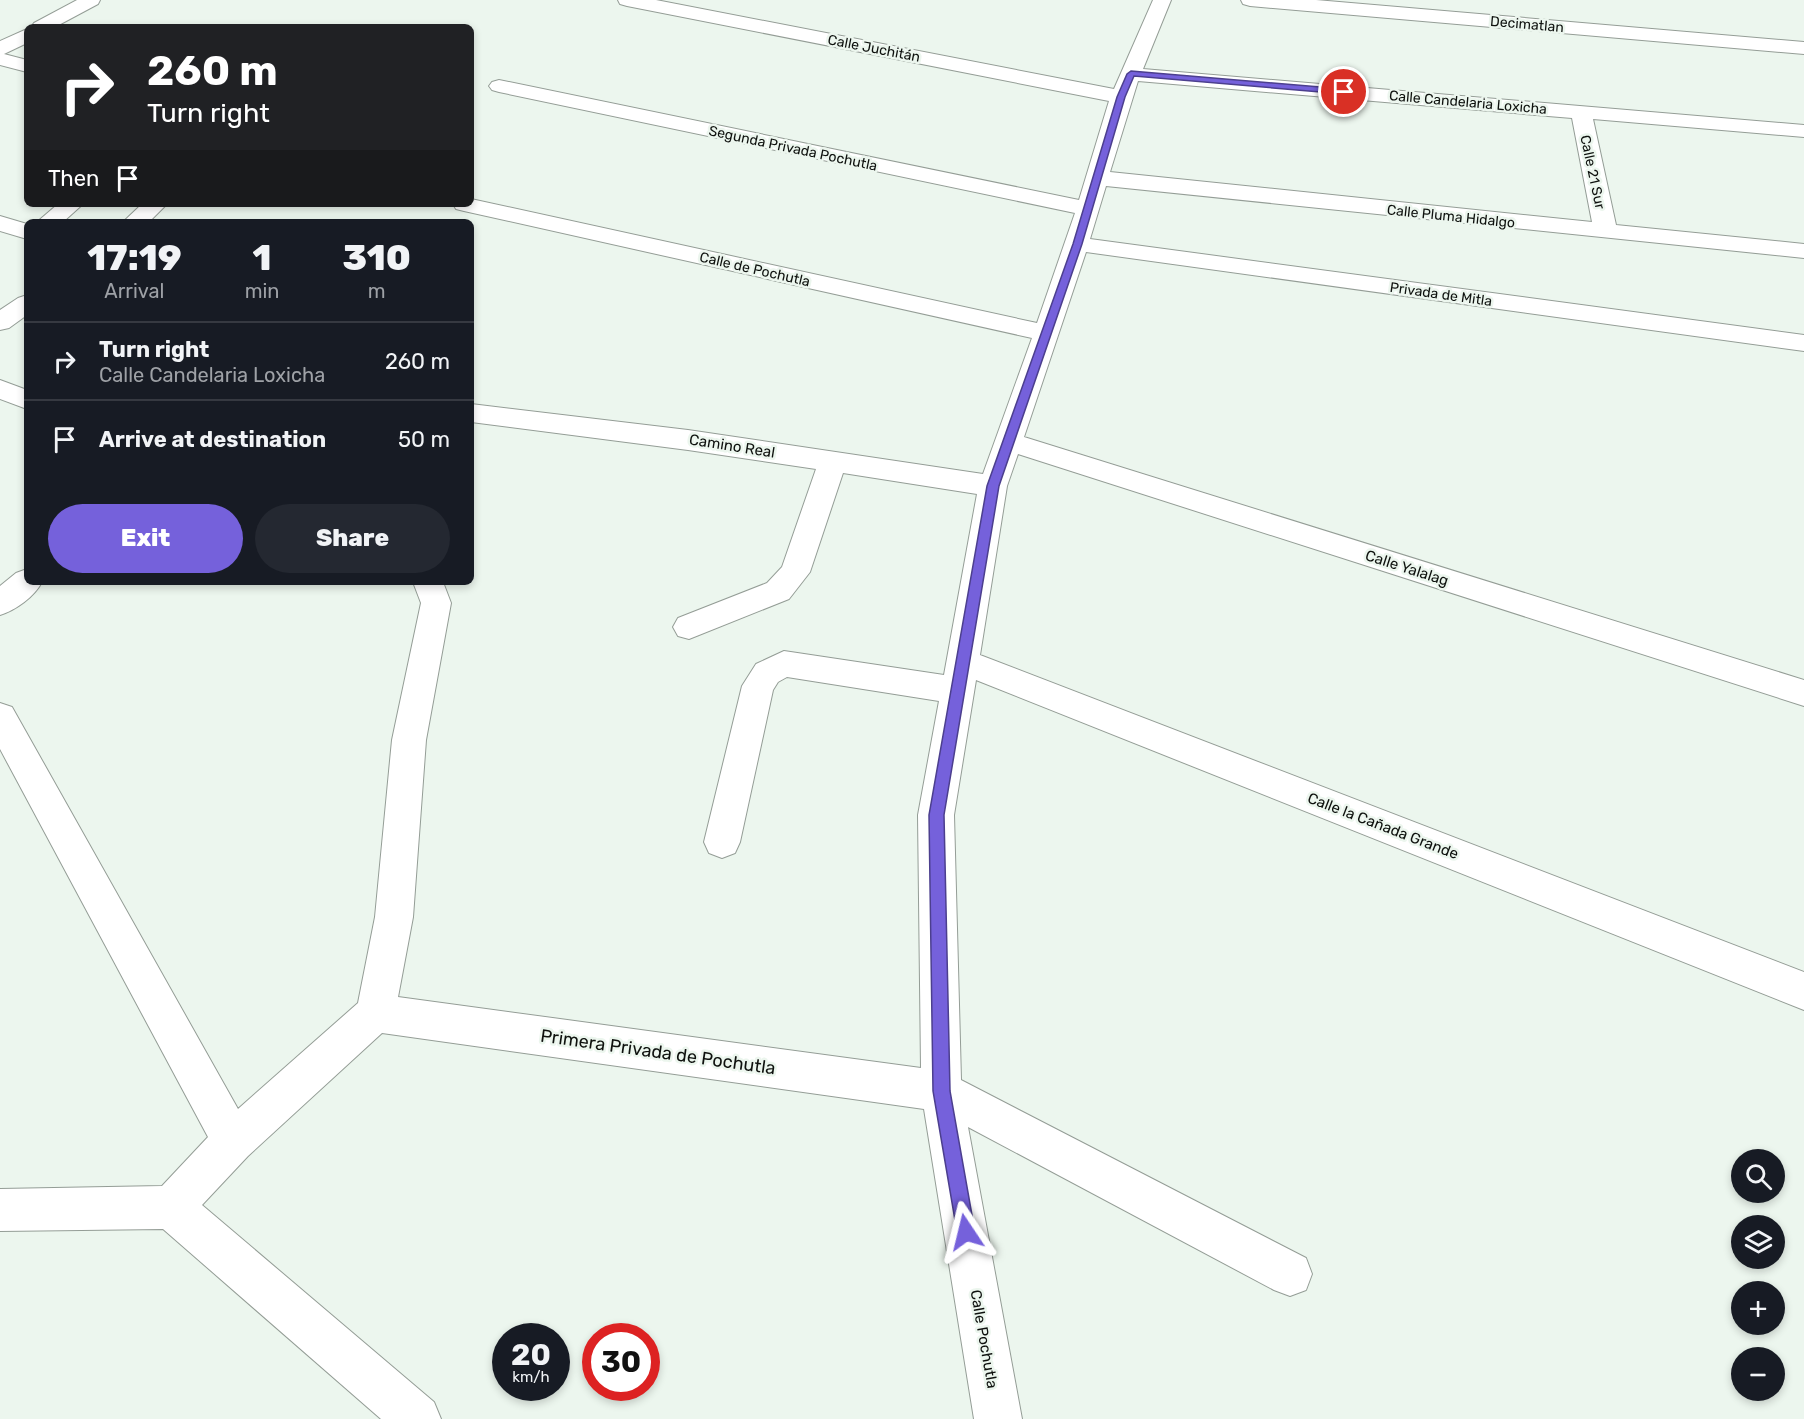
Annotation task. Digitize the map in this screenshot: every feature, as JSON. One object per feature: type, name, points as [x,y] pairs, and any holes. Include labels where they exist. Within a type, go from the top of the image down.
[{"type":"street","points":[[50,24],[93,9],[105,0]]},
{"type":"street","name":"Calle Juchitán","points":[[627,0],[1121,97]]},
{"type":"street","name":"Calle Pochutla","points":[[998,1419],[941,1091],[936,815],[993,486],[1077,244],[1121,97],[1162,0]]},
{"type":"street","name":"Decimatlan","points":[[1250,0],[1804,48]]},
{"type":"street","points":[[0,49],[24,37]]},
{"type":"street","points":[[0,59],[24,65]]},
{"type":"street","name":"Calle Candelaria Loxicha","points":[[1131,74],[1804,131]]},
{"type":"street","name":"Segunda Privada Pochutla","points":[[499,86],[1087,209]]},
{"type":"street","name":"Calle 21 Sur","points":[[1581,112],[1606,232]]},
{"type":"street","name":"Calle Pluma Hidalgo","points":[[1098,178],[1804,251]]},
{"type":"street","name":"Calle de Pochutla","points":[[474,206],[1045,333]]},
{"type":"street","points":[[53,219],[68,207]]},
{"type":"street","points":[[138,219],[152,207]]},
{"type":"street","points":[[0,223],[24,231]]},
{"type":"street","name":"Privada de Mitla","points":[[1077,244],[1804,344]]},
{"type":"street","points":[[0,322],[24,305]]},
{"type":"street","points":[[0,389],[24,399]]},
{"type":"street","name":"Camino Real","points":[[474,413],[688,440],[993,486]]},
{"type":"street","name":"Calle Yalalag","points":[[1010,442],[1804,693]]},
{"type":"street","points":[[689,627],[778,591],[795,573],[833,462]]},
{"type":"street","points":[[0,603],[24,583]]},
{"type":"street","points":[[171,1207],[233,1141],[375,1013],[394,917],[409,740],[436,603],[429,585]]},
{"type":"street","name":"Calle la Cañada Grande","points":[[722,842],[758,686],[767,673],[784,664],[959,676],[1804,991]]},
{"type":"street","points":[[0,717],[233,1141]]},
{"type":"street","name":"Primera Privada de Pochutla","points":[[375,1013],[941,1091],[1290,1274]]},
{"type":"street","points":[[0,1210],[171,1207],[417,1419]]},
{"type":"route","points":[[966,1232],[941,1091],[936,815],[993,486],[1077,244],[1121,97],[1131,74],[1344,92]]}]
